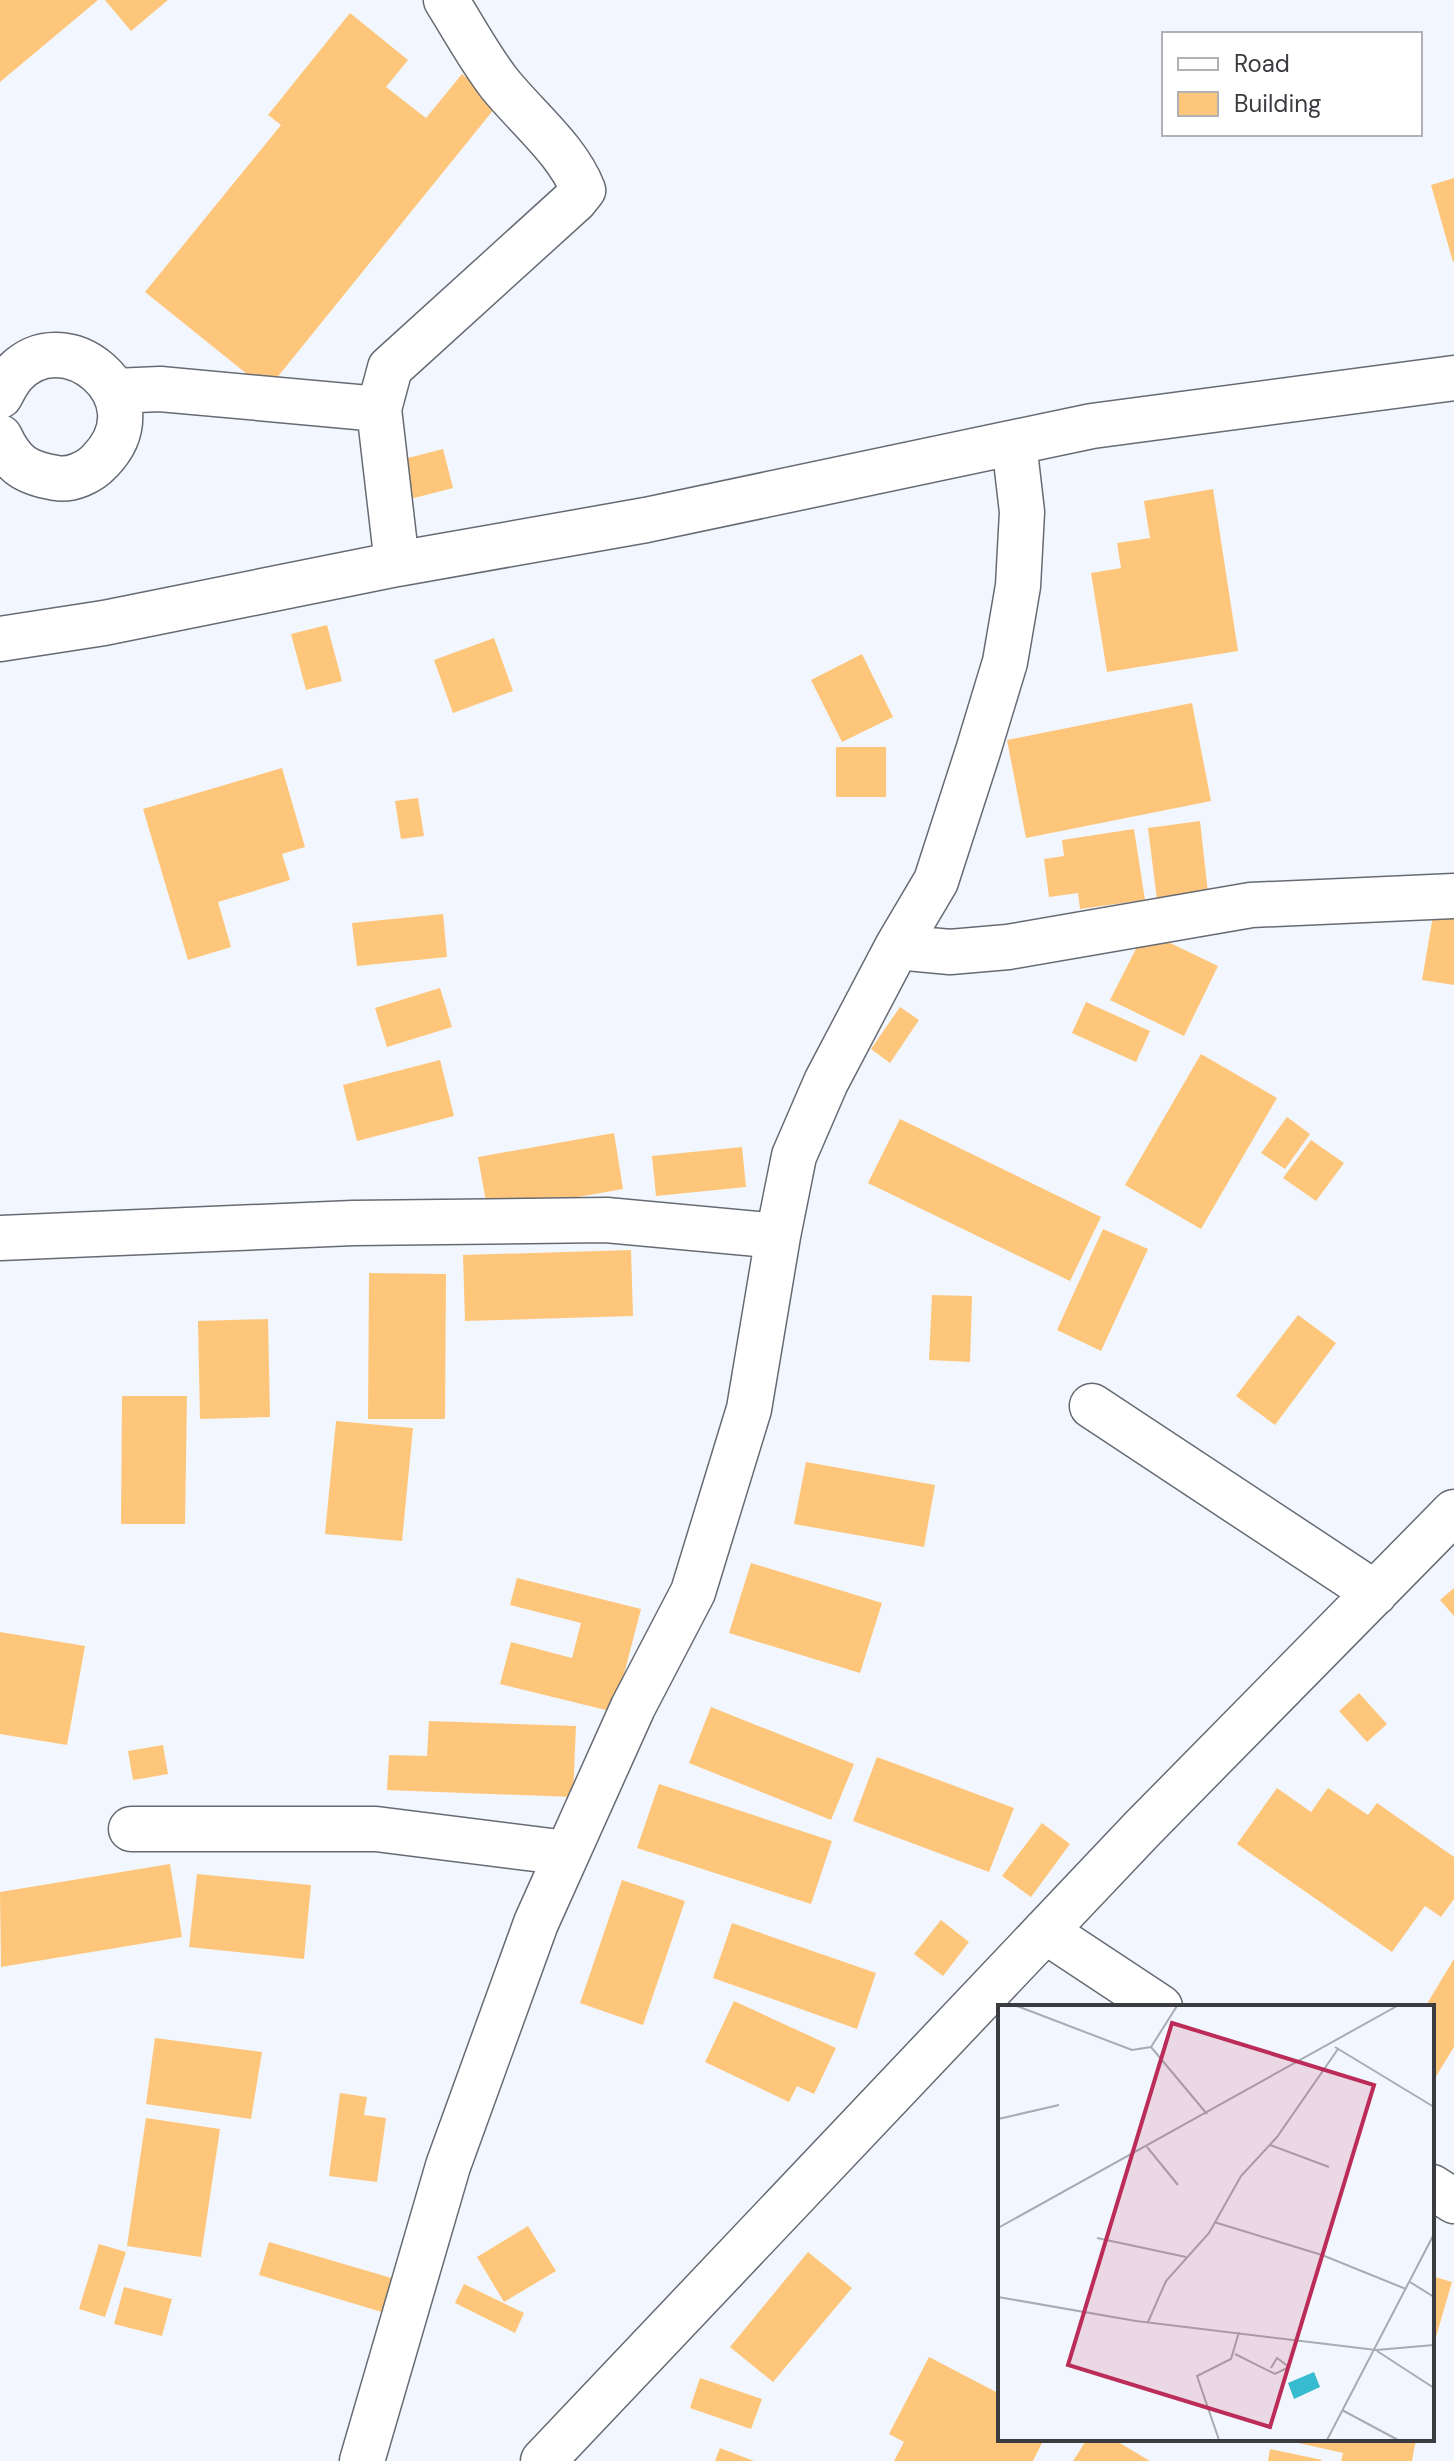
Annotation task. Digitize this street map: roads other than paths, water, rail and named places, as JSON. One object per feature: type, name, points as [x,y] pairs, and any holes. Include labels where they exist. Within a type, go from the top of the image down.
[{"type":"street","points":[[397,564],[379,409],[390,368],[583,190],[557,149],[498,82],[446,0]]},
{"type":"street","points":[[0,396],[14,373],[39,357],[70,356],[97,368],[115,391],[121,421],[112,449],[91,471],[62,479],[32,474],[9,456],[0,437]]},
{"type":"street","points":[[0,639],[104,623],[397,564],[646,520],[1092,426],[1454,378]]},
{"type":"street","points":[[115,391],[160,389],[379,409]]},
{"type":"street","points":[[362,2461],[448,2166],[536,1923],[633,1707],[693,1592],[749,1409],[794,1156],[826,1082],[897,947],[936,881],[1005,662],[1018,586],[1022,512],[1014,443]]},
{"type":"street","points":[[897,947],[950,952],[1008,947],[1251,905],[1454,896]]},
{"type":"street","points":[[0,1238],[353,1223],[606,1220],[778,1236]]},
{"type":"street","points":[[1092,1406],[1375,1593]]},
{"type":"street","points":[[543,2461],[1153,1818],[1454,1512]]},
{"type":"street","points":[[131,1829],[376,1829],[567,1853]]},
{"type":"street","points":[[1045,1931],[1157,2005]]},
{"type":"street","points":[[1434,2188],[1454,2201]]}]
